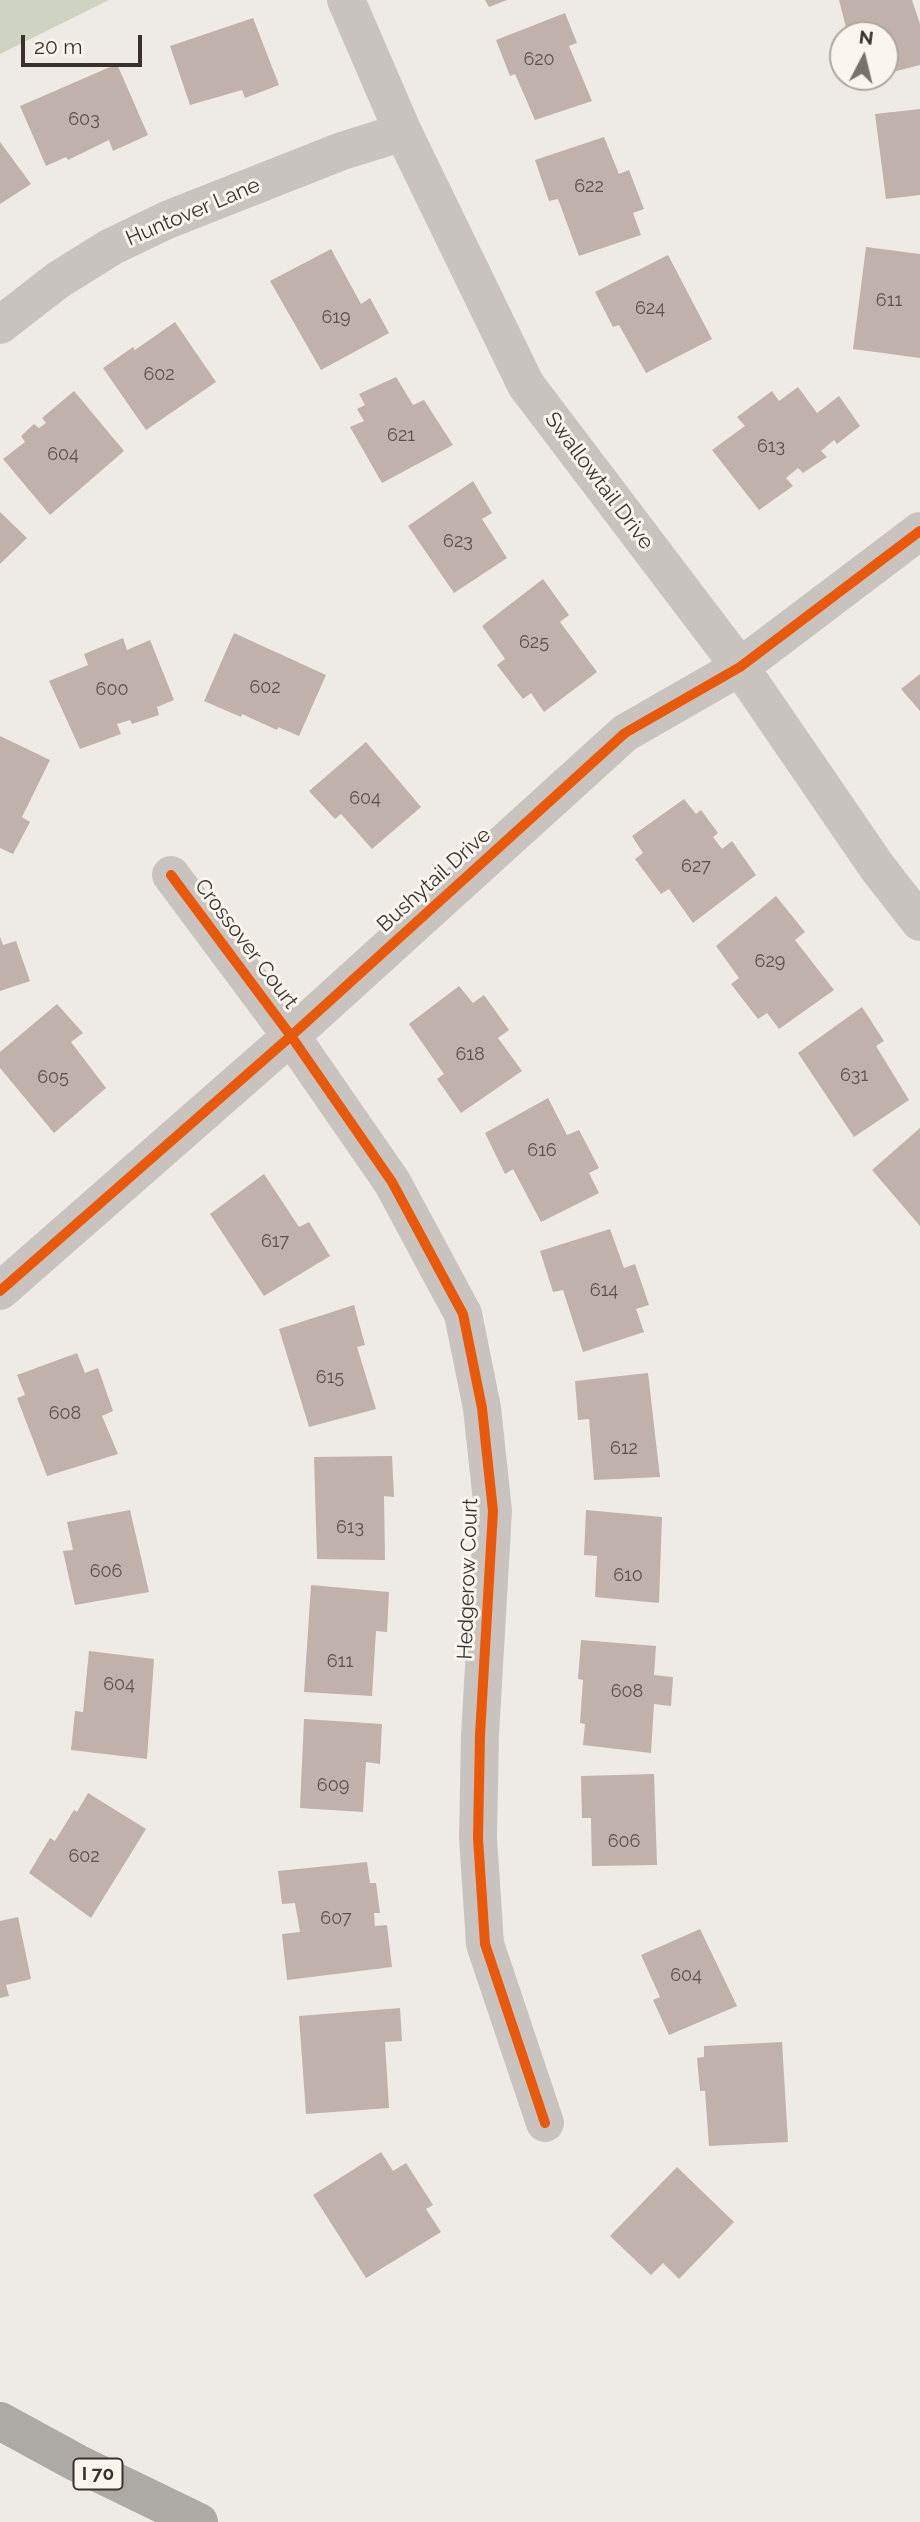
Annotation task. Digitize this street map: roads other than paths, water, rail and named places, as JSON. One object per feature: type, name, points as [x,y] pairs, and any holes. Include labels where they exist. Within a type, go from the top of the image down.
[{"type":"highway","name":"I 70","points":[[0,2421],[77,2463],[199,2522]]},
{"type":"street","name":"Swallowtail Drive","points":[[346,0],[403,132],[526,385],[740,667],[877,867],[920,922]]},
{"type":"street","name":"Huntover Lane","points":[[0,325],[58,280],[111,247],[167,220],[342,151],[403,132]]},
{"type":"street","name":"Bushytail Drive","points":[[0,1291],[291,1036],[625,733],[740,667],[920,531]]},
{"type":"street","name":"Crossover Court","points":[[171,875],[291,1036]]},
{"type":"street","name":"Hedgerow Court","points":[[291,1036],[392,1182],[463,1314],[482,1408],[492,1511],[480,1735],[478,1838],[485,1944],[545,2123]]}]
